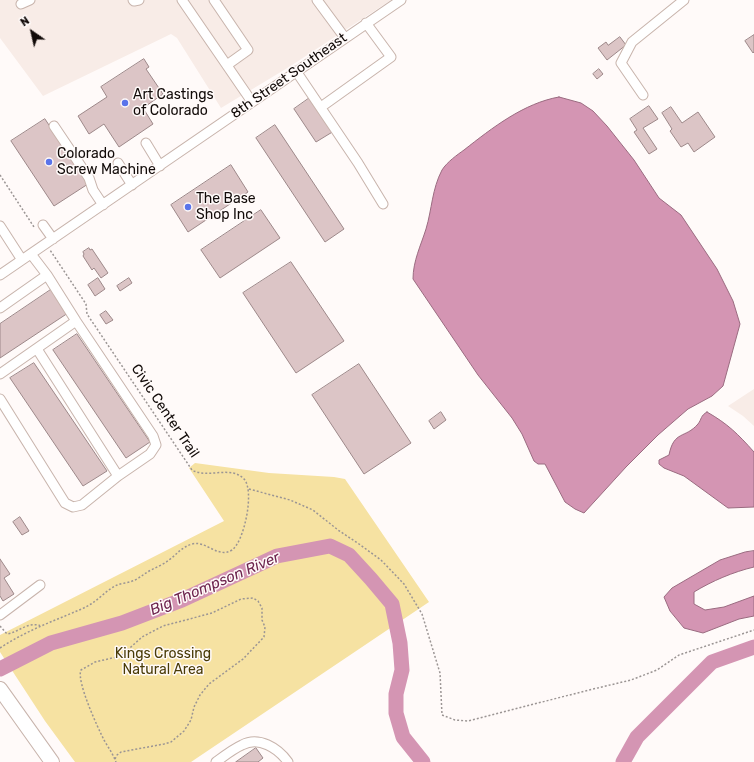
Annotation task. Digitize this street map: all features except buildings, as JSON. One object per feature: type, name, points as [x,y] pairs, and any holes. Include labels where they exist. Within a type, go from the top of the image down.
[{"type":"highway","points":[[2,692],[52,762]]},
{"type":"street","points":[[21,4],[30,0]]},
{"type":"street","points":[[133,0],[139,0]]},
{"type":"street","points":[[182,0],[252,102]]},
{"type":"street","points":[[214,0],[248,50],[227,65]]},
{"type":"street","points":[[318,0],[345,38]]},
{"type":"street","name":"8th Street Southeast","points":[[0,275],[400,0]]},
{"type":"street","points":[[643,94],[621,63],[632,42],[684,0]]},
{"type":"street","points":[[321,107],[391,57],[366,24]]},
{"type":"street","points":[[296,71],[358,163],[382,204]]},
{"type":"street","points":[[54,126],[89,178],[93,190],[103,205]]},
{"type":"street","points":[[146,144],[160,166]]},
{"type":"street","points":[[118,163],[132,185]]},
{"type":"street","points":[[43,225],[49,242]]},
{"type":"street","points":[[1,230],[22,260]]},
{"type":"street","points":[[0,399],[65,503],[73,507],[82,504],[118,476],[150,454],[156,445],[153,436],[76,321],[48,275],[31,254]]},
{"type":"street","points":[[0,308],[48,275]]},
{"type":"street","points":[[0,374],[76,321]]},
{"type":"street","points":[[37,349],[118,476]]},
{"type":"street","points":[[0,615],[40,585]]},
{"type":"street","points":[[216,762],[243,744],[257,741],[270,746],[279,752],[288,762]]},
{"type":"path","name":"Civic Center Trail","points":[[0,175],[49,242],[86,304],[87,314],[192,470],[202,473],[235,473],[245,480],[249,489]]},
{"type":"path","points":[[0,648],[16,637],[90,605],[115,586],[135,580],[164,563],[180,550],[192,544],[199,544],[216,551],[226,553],[233,549],[239,542],[244,525],[249,489],[290,500],[313,510],[338,530],[381,560],[404,584],[422,614],[440,673],[442,715],[455,720],[468,721],[631,680],[658,670],[679,655],[754,630]]},
{"type":"path","points":[[115,759],[121,752],[171,742],[184,731],[191,720],[194,707],[200,695],[209,684],[243,659],[264,637],[265,627],[262,620],[262,608],[258,601],[253,598],[241,599],[212,613],[163,626],[142,637],[121,656],[95,662],[81,670],[79,676],[82,688],[101,733],[116,762]]},
{"type":"path","points":[[0,626],[7,634],[14,633],[31,624],[39,624],[40,627]]},
{"type":"shaded area","points":[[0,0],[391,0],[289,67],[221,108],[177,38],[171,34],[43,96],[0,38]]},
{"type":"shaded area","points":[[559,97],[581,103],[593,111],[634,160],[659,198],[681,215],[717,269],[733,301],[740,324],[723,386],[712,396],[688,409],[658,435],[584,513],[565,502],[545,464],[538,464],[534,461],[522,434],[512,418],[478,375],[413,279],[416,259],[428,222],[436,184],[444,167],[455,156],[509,118],[533,105]]},
{"type":"shaded area","points":[[754,389],[754,426],[743,416],[728,406]]},
{"type":"shaded area","points":[[707,412],[732,430],[754,452],[754,507],[728,508],[684,476],[664,468],[659,464],[659,460],[669,455],[671,447],[677,438],[693,429]]},
{"type":"shaded area","points":[[754,551],[754,567],[723,577],[694,592],[694,604],[705,610],[724,607],[754,596],[754,616],[739,619],[703,633],[684,628],[670,611],[664,597],[672,588],[720,560],[745,552]]},
{"type":"green space","name":"Kings Crossing Natural Area","points":[[195,463],[269,473],[345,479],[429,602],[191,762],[75,762],[45,721],[0,652],[0,635],[224,521],[189,468]]},
{"type":"waterway","name":"Big Thompson River","points":[[0,669],[51,643],[122,623],[182,600],[277,556],[330,546],[349,555],[392,604],[400,643],[402,670],[396,694],[396,713],[403,737],[423,762]]},
{"type":"waterway","name":"Big Thompson River","points":[[623,762],[637,737],[712,662],[754,647]]},
{"type":"place","name":"Art Castings of Colorado","points":[[125,103]]},
{"type":"place","name":"Colorado Screw Machine","points":[[49,162]]},
{"type":"place","name":"The Base Shop Inc","points":[[188,207]]}]
